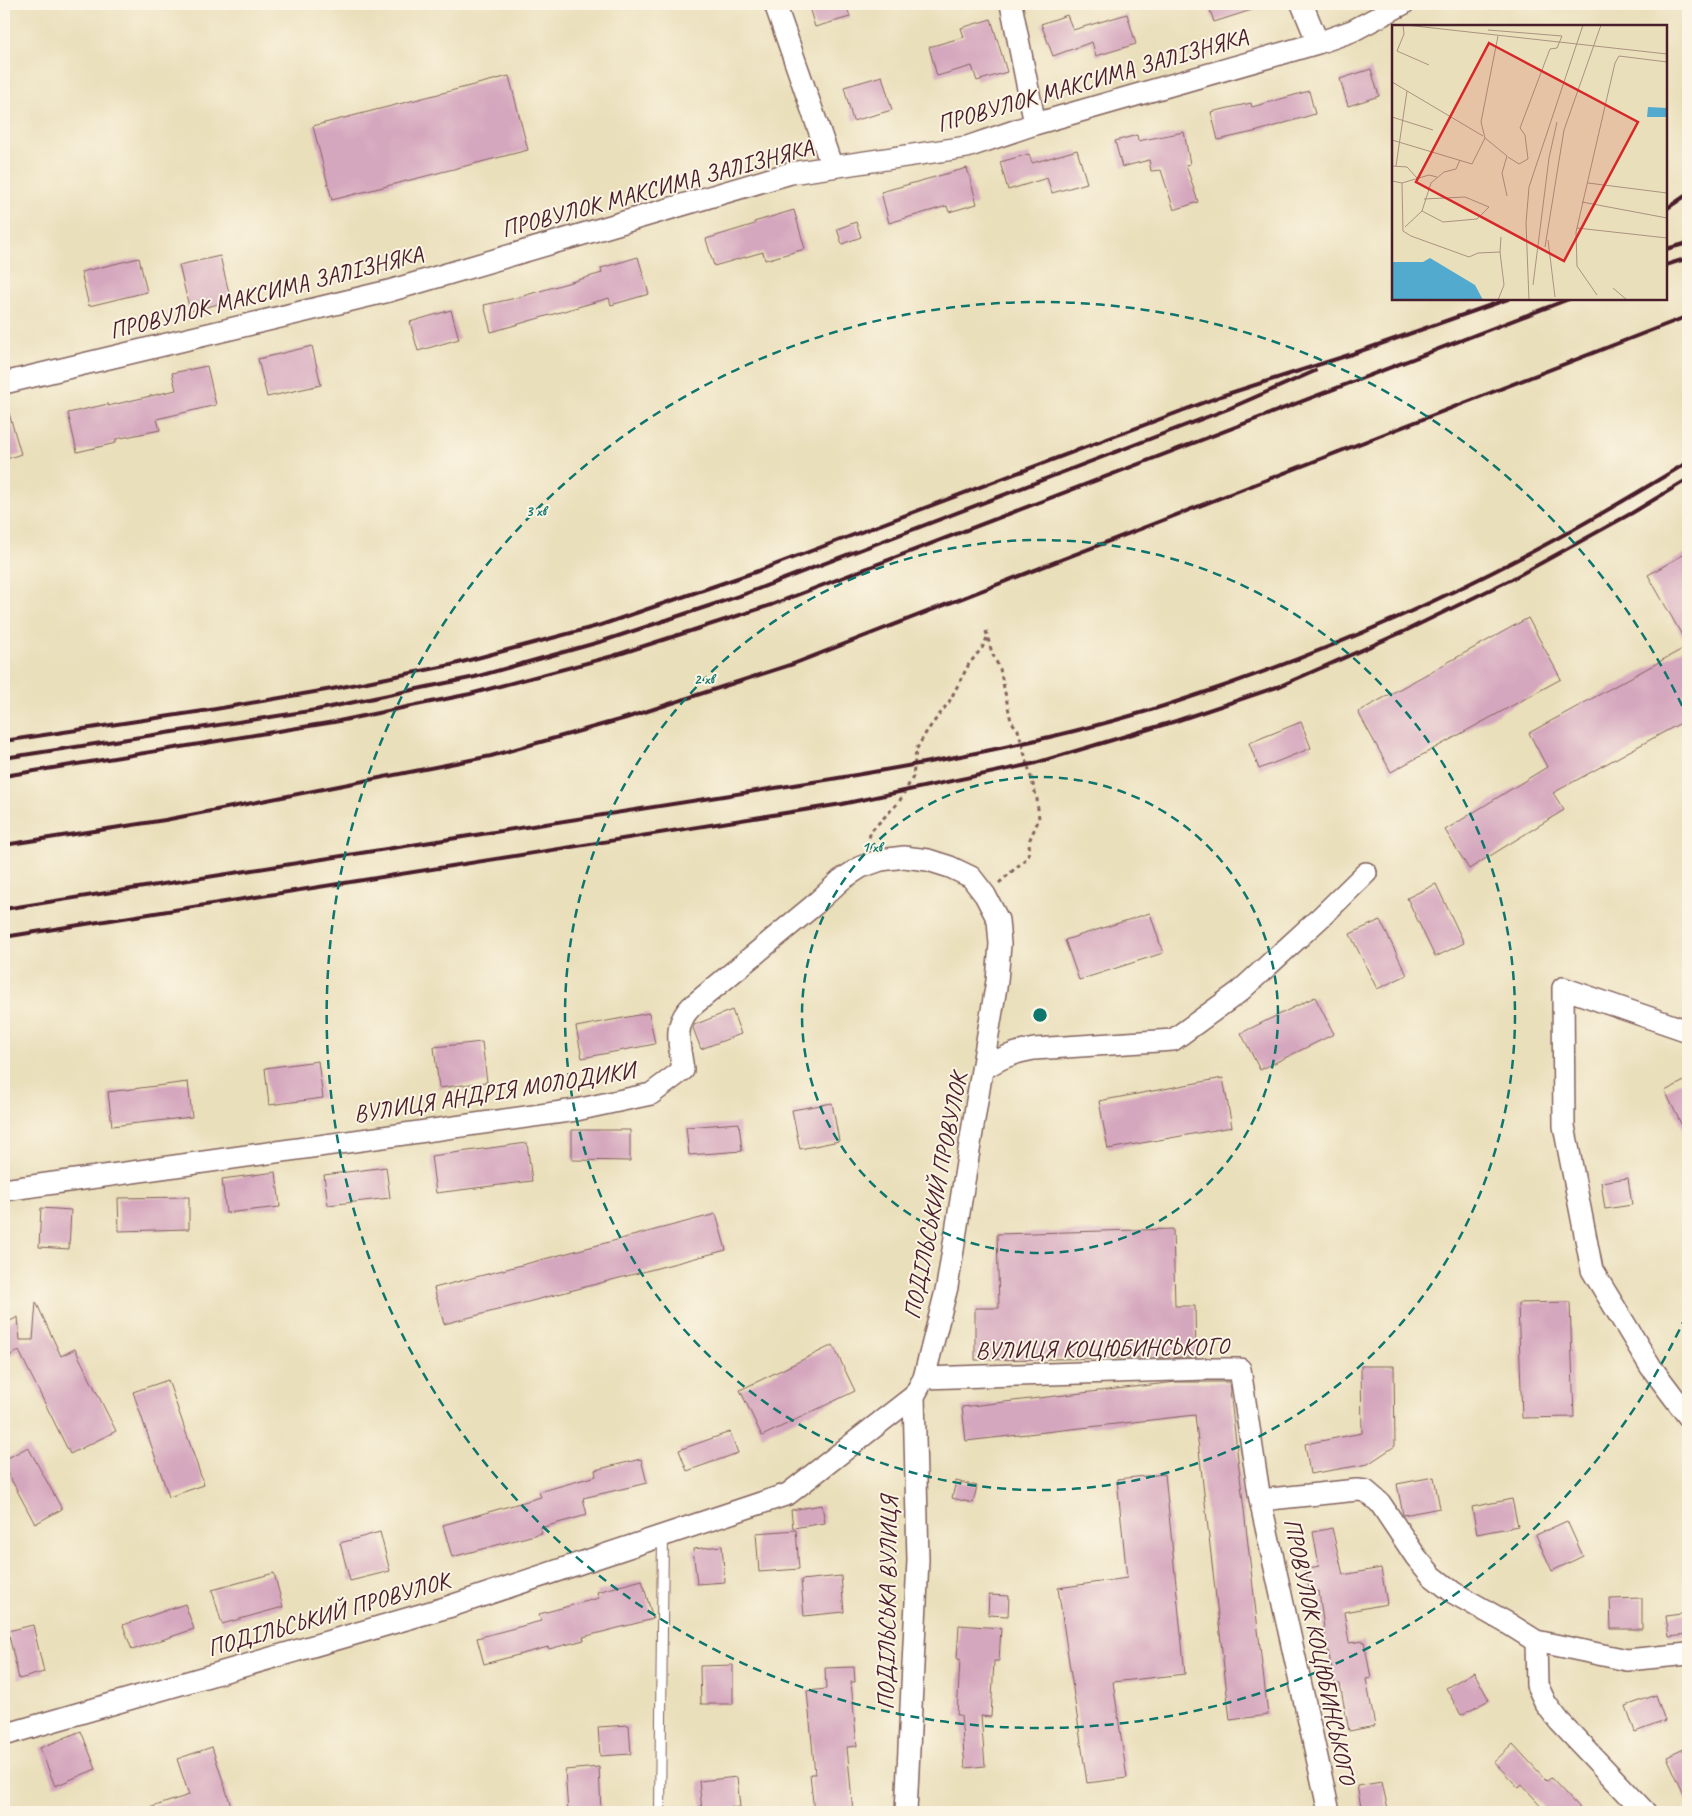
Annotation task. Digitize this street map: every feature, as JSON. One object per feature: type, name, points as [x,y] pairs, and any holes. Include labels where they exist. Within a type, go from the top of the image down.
[{"type":"street","points":[[775,4],[832,167]]},
{"type":"street","points":[[1011,4],[1035,124]]},
{"type":"street","points":[[1302,4],[1318,43]]},
{"type":"street","name":"ПРОВУЛОК МАКСИМА ЗАЛІЗНЯКА","points":[[4,383],[389,292],[791,174],[967,147],[1035,124],[1318,43],[1352,31],[1403,4]]},
{"type":"street","name":"ВУЛИЦЯ АНДРІЯ МОЛОДИКИ","points":[[4,1190],[576,1110],[651,1094],[683,1070],[678,1027],[683,1016],[841,880],[861,867],[881,860],[904,857],[928,860],[950,867],[971,877],[985,895],[998,920],[1000,944],[993,1006],[982,1070]]},
{"type":"street","name":"ПОДІЛЬСЬКИЙ ПРОВУЛОК","points":[[4,1735],[448,1608],[788,1494],[914,1396],[924,1378],[947,1287],[982,1070],[996,1060],[1012,1053],[1034,1049],[1173,1040],[1239,992],[1366,873]]},
{"type":"street","points":[[1688,1032],[1563,988],[1564,1126],[1592,1270],[1651,1367],[1688,1416]]},
{"type":"street","name":"ВУЛИЦЯ КОЦЮБИНСЬКОГО","points":[[924,1378],[1207,1369],[1240,1370],[1260,1500]]},
{"type":"street","name":"ПОДІЛЬСЬКА ВУЛИЦЯ","points":[[906,1812],[918,1560],[914,1396]]},
{"type":"street","points":[[1260,1500],[1348,1490],[1366,1491],[1380,1503],[1416,1557],[1432,1576],[1454,1593],[1536,1641],[1627,1660],[1688,1654]]},
{"type":"street","name":"ПРОВУЛОК КОЦЮБИНСЬКОГО","points":[[1260,1500],[1329,1812]]},
{"type":"street","points":[[1536,1641],[1537,1685],[1546,1704],[1559,1721],[1644,1812]]},
{"type":"lane","points":[[660,1811],[663,1536]]},
{"type":"path","points":[[985,895],[1028,857],[1030,839],[1039,819],[1037,799],[1018,730],[1011,721],[1000,669],[992,654],[986,631]]},
{"type":"path","points":[[861,867],[871,831],[899,802],[913,777],[916,750],[927,731],[949,702],[970,664],[988,637]]},
{"type":"building","points":[[808,4],[846,4],[850,17],[815,27]]},
{"type":"building","points":[[1208,4],[1260,4],[1261,7],[1214,22]]},
{"type":"building","points":[[1127,14],[1136,44],[1096,56],[1092,42],[1053,56],[1041,24],[1067,15],[1073,30]]},
{"type":"building","points":[[991,19],[1007,72],[977,81],[972,66],[937,76],[929,47],[964,37],[961,28]]},
{"type":"building","points":[[1371,69],[1379,96],[1348,106],[1340,79]]},
{"type":"building","points":[[509,76],[528,150],[332,200],[313,126]]},
{"type":"building","points":[[882,76],[892,110],[853,121],[844,87]]},
{"type":"building","points":[[1309,91],[1315,114],[1258,131],[1218,140],[1211,112],[1251,103],[1252,107]]},
{"type":"building","points":[[1184,132],[1190,164],[1186,165],[1198,202],[1174,210],[1161,170],[1151,171],[1149,160],[1122,167],[1115,141],[1137,135],[1138,141]]},
{"type":"building","points":[[1077,150],[1087,183],[1052,193],[1047,178],[1008,190],[1000,162],[1029,154],[1032,163]]},
{"type":"building","points":[[967,168],[977,204],[949,212],[947,206],[889,223],[881,192]]},
{"type":"building","points":[[794,210],[805,249],[765,260],[763,252],[714,266],[706,239]]},
{"type":"building","points":[[856,222],[861,237],[842,244],[837,229]]},
{"type":"building","points":[[220,256],[231,301],[190,311],[179,265]]},
{"type":"building","points":[[638,257],[649,294],[611,305],[609,298],[491,332],[484,305],[516,298],[602,273],[601,268]]},
{"type":"building","points":[[139,258],[147,292],[89,306],[81,272]]},
{"type":"building","points":[[451,310],[459,339],[418,351],[410,322]]},
{"type":"building","points":[[312,346],[321,385],[267,397],[258,359]]},
{"type":"building","points":[[207,366],[216,405],[157,419],[160,430],[116,439],[116,443],[77,452],[68,413],[176,390],[172,373]]},
{"type":"building","points":[[8,410],[21,454],[4,460],[4,411]]},
{"type":"building","points":[[1688,552],[1688,646],[1648,575]]},
{"type":"building","points":[[1528,618],[1561,679],[1391,772],[1358,712]]},
{"type":"building","points":[[1688,646],[1688,719],[1553,793],[1564,810],[1469,869],[1445,830],[1547,767],[1529,733]]},
{"type":"building","points":[[1301,722],[1311,748],[1259,769],[1249,743]]},
{"type":"building","points":[[1436,884],[1464,943],[1435,957],[1407,898]]},
{"type":"building","points":[[1150,913],[1163,953],[1079,980],[1065,940]]},
{"type":"building","points":[[1380,920],[1407,975],[1377,989],[1350,934]]},
{"type":"building","points":[[1315,997],[1334,1034],[1260,1070],[1241,1033]]},
{"type":"building","points":[[732,1010],[741,1034],[701,1049],[693,1028],[694,1025]]},
{"type":"building","points":[[649,1013],[655,1044],[582,1058],[576,1027]]},
{"type":"building","points":[[482,1042],[487,1082],[439,1088],[434,1047]]},
{"type":"building","points":[[318,1061],[323,1098],[269,1105],[265,1068]]},
{"type":"building","points":[[1223,1078],[1232,1127],[1108,1149],[1099,1101]]},
{"type":"building","points":[[1688,1079],[1688,1138],[1665,1091]]},
{"type":"building","points":[[188,1082],[192,1117],[112,1126],[108,1092]]},
{"type":"building","points":[[832,1103],[839,1141],[800,1149],[792,1110]]},
{"type":"building","points":[[739,1123],[742,1151],[689,1155],[686,1127]]},
{"type":"building","points":[[572,1130],[630,1130],[630,1161],[572,1160]]},
{"type":"building","points":[[527,1143],[532,1181],[436,1193],[431,1156]]},
{"type":"building","points":[[386,1167],[390,1198],[328,1205],[324,1175]]},
{"type":"building","points":[[276,1172],[280,1207],[226,1213],[222,1179]]},
{"type":"building","points":[[1628,1178],[1632,1205],[1605,1209],[1601,1182]]},
{"type":"building","points":[[189,1197],[189,1229],[119,1231],[118,1198]]},
{"type":"building","points":[[41,1208],[71,1210],[69,1249],[39,1247]]},
{"type":"building","points":[[716,1214],[726,1250],[444,1324],[434,1288]]},
{"type":"building","points":[[1173,1229],[1175,1306],[1195,1306],[1196,1357],[975,1360],[975,1308],[999,1308],[997,1234]]},
{"type":"building","points":[[36,1302],[61,1356],[75,1349],[116,1431],[70,1454],[19,1351],[4,1358],[4,1324],[18,1317],[20,1340],[33,1340]]},
{"type":"building","points":[[1570,1302],[1574,1417],[1522,1418],[1518,1303]]},
{"type":"building","points":[[833,1345],[855,1391],[762,1436],[740,1390]]},
{"type":"building","points":[[1361,1366],[1394,1366],[1395,1446],[1368,1464],[1310,1474],[1305,1444],[1362,1433]]},
{"type":"building","points":[[168,1380],[204,1485],[169,1497],[133,1392]]},
{"type":"building","points":[[1176,1382],[1229,1382],[1268,1715],[1230,1720],[1195,1415],[966,1441],[962,1407]]},
{"type":"building","points":[[730,1432],[738,1453],[687,1471],[679,1450]]},
{"type":"building","points":[[28,1447],[62,1509],[35,1524],[4,1466],[4,1460]]},
{"type":"building","points":[[641,1459],[647,1483],[583,1498],[587,1515],[540,1528],[542,1533],[452,1557],[443,1525],[541,1497],[539,1492],[596,1476],[595,1470]]},
{"type":"building","points":[[1165,1474],[1185,1674],[1113,1682],[1127,1778],[1087,1783],[1058,1588],[1127,1578],[1117,1479]]},
{"type":"building","points":[[1434,1477],[1440,1508],[1403,1515],[1397,1484]]},
{"type":"building","points":[[956,1481],[977,1486],[973,1503],[952,1498]]},
{"type":"building","points":[[1512,1499],[1518,1526],[1477,1534],[1472,1507]]},
{"type":"building","points":[[822,1505],[825,1523],[793,1528],[791,1510]]},
{"type":"building","points":[[1567,1521],[1583,1556],[1552,1571],[1536,1535]]},
{"type":"building","points":[[1332,1528],[1343,1575],[1381,1568],[1387,1604],[1344,1612],[1349,1643],[1364,1641],[1371,1678],[1366,1679],[1375,1726],[1349,1731],[1340,1684],[1335,1684],[1325,1636],[1319,1591],[1310,1593],[1305,1569],[1319,1566],[1313,1532]]},
{"type":"building","points":[[796,1530],[799,1569],[759,1572],[756,1533]]},
{"type":"building","points":[[380,1532],[390,1571],[350,1581],[340,1543]]},
{"type":"building","points":[[722,1546],[725,1582],[697,1584],[693,1549]]},
{"type":"building","points":[[274,1573],[283,1607],[222,1624],[212,1590]]},
{"type":"building","points":[[841,1576],[844,1612],[804,1616],[801,1580]]},
{"type":"building","points":[[642,1580],[653,1619],[583,1637],[584,1640],[549,1649],[548,1647],[484,1664],[477,1638],[541,1621],[539,1614],[599,1598],[597,1592]]},
{"type":"building","points":[[989,1595],[1009,1596],[1008,1616],[988,1615]]},
{"type":"building","points":[[1642,1598],[1642,1629],[1611,1629],[1610,1599]]},
{"type":"building","points":[[185,1604],[194,1629],[132,1650],[123,1625]]},
{"type":"building","points":[[1688,1613],[1688,1635],[1669,1637],[1666,1616]]},
{"type":"building","points":[[33,1625],[44,1672],[19,1679],[8,1631]]},
{"type":"building","points":[[959,1625],[1001,1628],[999,1661],[994,1661],[991,1717],[981,1716],[985,1766],[965,1768],[961,1715],[957,1715],[960,1659],[957,1659]]},
{"type":"building","points":[[733,1665],[733,1704],[701,1704],[700,1666]]},
{"type":"building","points":[[854,1667],[855,1682],[851,1682],[857,1746],[847,1747],[853,1812],[814,1812],[810,1774],[815,1774],[807,1691],[826,1689],[825,1668]]},
{"type":"building","points":[[1474,1672],[1489,1700],[1461,1715],[1446,1688]]},
{"type":"building","points":[[1656,1695],[1665,1721],[1635,1732],[1626,1706]]},
{"type":"building","points":[[629,1725],[631,1754],[600,1756],[598,1727]]},
{"type":"building","points":[[81,1731],[96,1769],[55,1786],[40,1748]]},
{"type":"building","points":[[1513,1744],[1547,1781],[1551,1778],[1583,1812],[1547,1812],[1522,1785],[1519,1788],[1494,1762]]},
{"type":"building","points":[[212,1747],[233,1812],[147,1812],[146,1809],[189,1795],[177,1759]]},
{"type":"building","points":[[1688,1747],[1688,1803],[1667,1757]]},
{"type":"building","points":[[599,1767],[601,1812],[568,1812],[565,1770]]},
{"type":"building","points":[[737,1777],[740,1807],[702,1811],[699,1781]]},
{"type":"building","points":[[1382,1782],[1388,1810],[1362,1812],[1357,1786]]},
{"type":"railway","points":[[1667,208],[1688,194]]},
{"type":"railway","points":[[1667,249],[1688,243]]},
{"type":"railway","points":[[1667,265],[1688,258]]},
{"type":"railway","points":[[4,741],[210,710],[332,689],[451,665],[601,625],[758,571],[1221,396],[1352,354],[1505,300]]},
{"type":"railway","points":[[4,776],[334,722],[470,694],[613,656],[771,605],[1566,300]]},
{"type":"railway","points":[[4,845],[165,820],[491,756],[626,718],[793,664],[1688,316]]},
{"type":"railway","points":[[4,758],[316,710],[475,677],[603,641],[742,595],[1228,409],[1315,371]]},
{"type":"railway","points":[[4,909],[832,779],[1002,748],[1087,728],[1216,689],[1306,656],[1394,619],[1545,545],[1607,511],[1688,462]]},
{"type":"railway","points":[[4,937],[842,804],[1032,764],[1176,721],[1280,686],[1405,631],[1512,579],[1632,513],[1688,479]]}]
